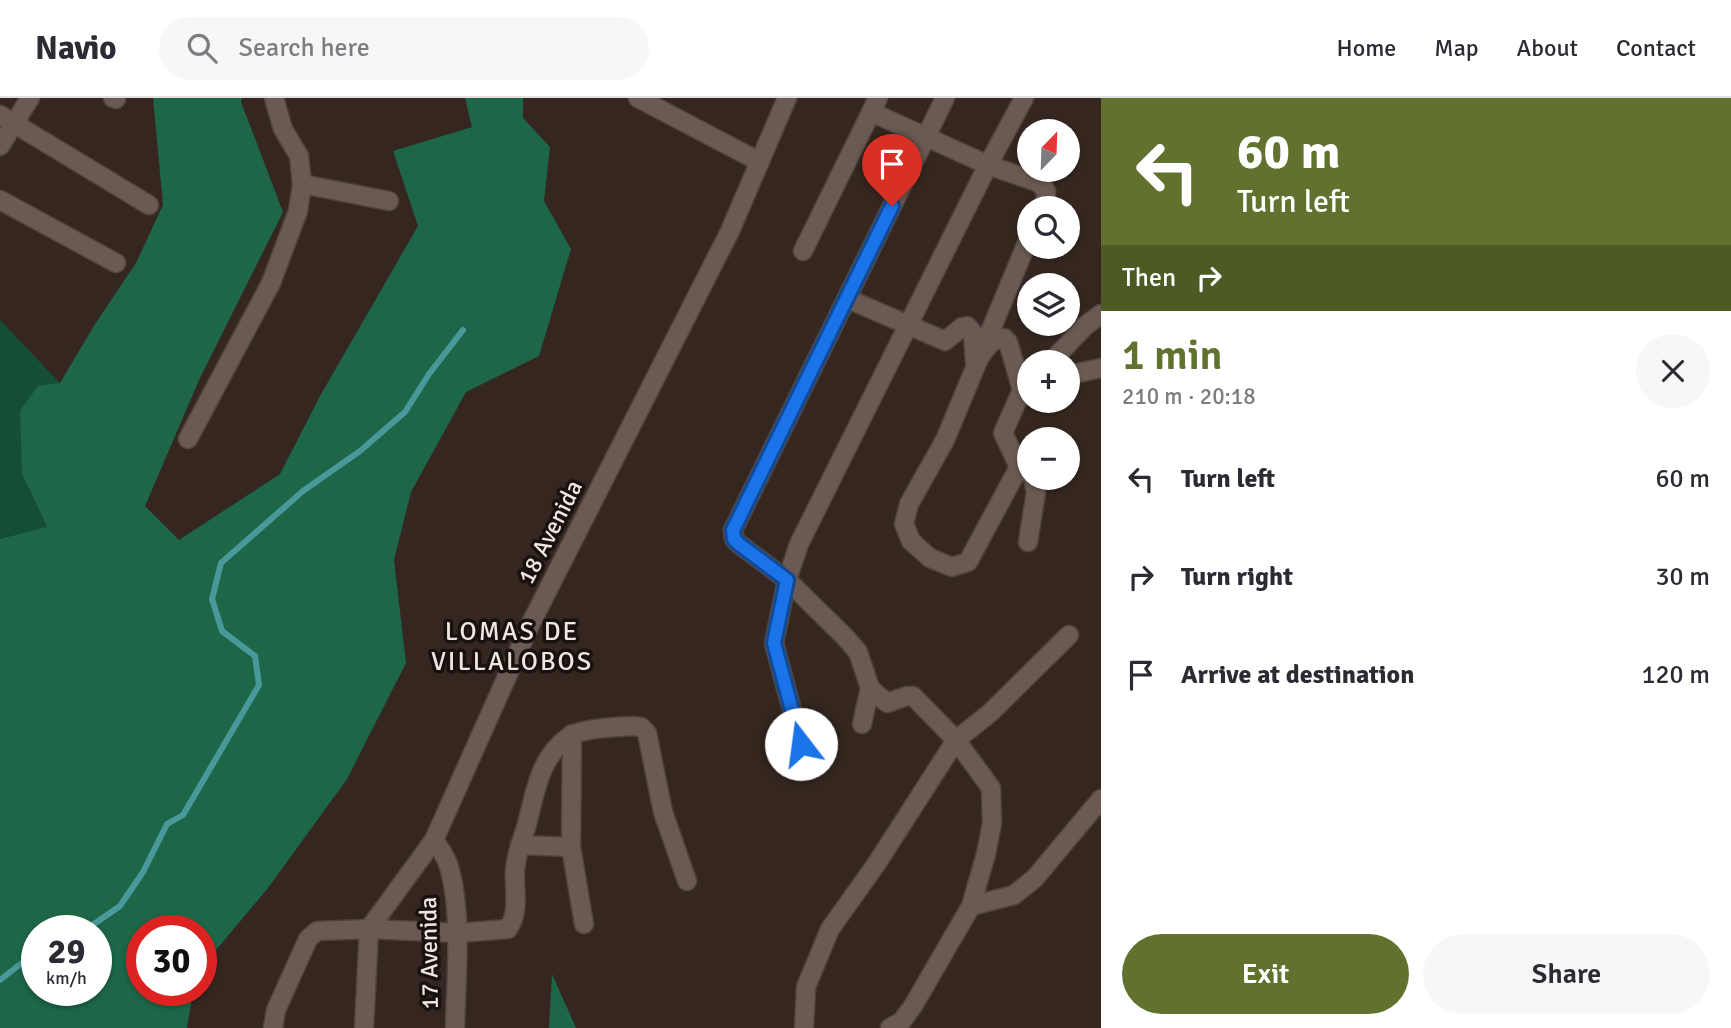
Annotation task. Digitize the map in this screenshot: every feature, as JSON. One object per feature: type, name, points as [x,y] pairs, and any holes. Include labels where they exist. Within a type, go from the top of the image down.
[{"type":"street","points":[[0,146],[8,120],[30,98]]},
{"type":"street","points":[[188,439],[271,284],[298,211],[302,184],[299,156],[283,129],[274,98]]},
{"type":"street","points":[[638,98],[760,162]]},
{"type":"street","name":"18 Avenida","points":[[369,929],[434,840],[530,625],[730,231],[788,98]]},
{"type":"street","points":[[891,1028],[902,1021],[913,1006],[971,906],[992,823],[991,788],[956,740],[913,696],[887,703],[870,688],[858,652],[845,637],[787,580],[739,544],[734,539],[733,530],[945,98]]},
{"type":"street","points":[[801,744],[774,643],[787,580],[799,544],[1024,98]]},
{"type":"street","points":[[803,251],[874,105],[925,137],[988,165],[1040,183],[1046,196]]},
{"type":"street","points":[[8,120],[149,205]]},
{"type":"street","points":[[302,184],[389,201]]},
{"type":"street","points":[[0,200],[116,263]]},
{"type":"street","points":[[1017,488],[968,562],[952,567],[930,558],[911,541],[904,524],[909,504],[945,440],[1020,259]]},
{"type":"street","points":[[848,299],[945,341],[967,326],[973,333],[975,363]]},
{"type":"street","points":[[1062,350],[1085,326],[1101,314]]},
{"type":"street","points":[[975,363],[992,341],[1004,338],[1017,363]]},
{"type":"street","points":[[1080,372],[1101,368]]},
{"type":"street","points":[[1017,406],[1003,433],[1017,456]]},
{"type":"street","points":[[1028,542],[1035,490]]},
{"type":"street","points":[[804,1028],[806,987],[830,929],[877,863],[956,740],[990,713],[1069,635]]},
{"type":"street","points":[[862,724],[870,688]]},
{"type":"street","points":[[272,1028],[276,1010],[308,939],[317,930],[369,929],[458,933],[508,929],[515,919],[514,870],[537,782],[548,757],[572,734],[634,726],[641,727],[647,733],[663,812],[687,881]]},
{"type":"street","points":[[572,734],[571,847],[584,923]]},
{"type":"street","points":[[971,906],[1014,895],[1035,878],[1101,799]]},
{"type":"street","name":"17 Avenida","points":[[434,840],[447,861],[451,876],[458,933],[455,1028]]},
{"type":"street","points":[[520,845],[571,847]]},
{"type":"street","points":[[364,1028],[369,929]]},
{"type":"green space","points":[[153,98],[242,98],[241,102],[283,212],[199,380],[145,506],[179,540],[280,474],[320,396],[418,226],[393,151],[472,127],[465,98],[523,98],[523,118],[550,147],[544,201],[571,249],[539,356],[466,392],[411,492],[394,560],[406,663],[347,779],[268,888],[217,949],[217,915],[126,915],[126,1006],[191,1006],[187,1028],[0,1028],[0,539],[47,527],[22,474],[20,411],[38,386],[60,383],[136,263],[163,205]]},
{"type":"green space","points":[[0,320],[60,383],[22,474],[47,528],[0,539]]},
{"type":"green space","points":[[552,974],[576,1028],[549,1028]]},
{"type":"waterway","points":[[107,915],[120,906],[143,872],[167,824],[183,815],[259,685],[255,656],[222,631],[212,599],[221,563],[303,491],[360,451],[405,412],[429,374],[463,330]]},
{"type":"waterway","points":[[0,980],[21,964]]},
{"type":"district","name":"LOMAS DE VILLALOBOS","points":[[512,646]]},
{"type":"route","points":[[801,744],[774,643],[787,580],[739,544],[734,539],[733,530],[892,206]]}]
